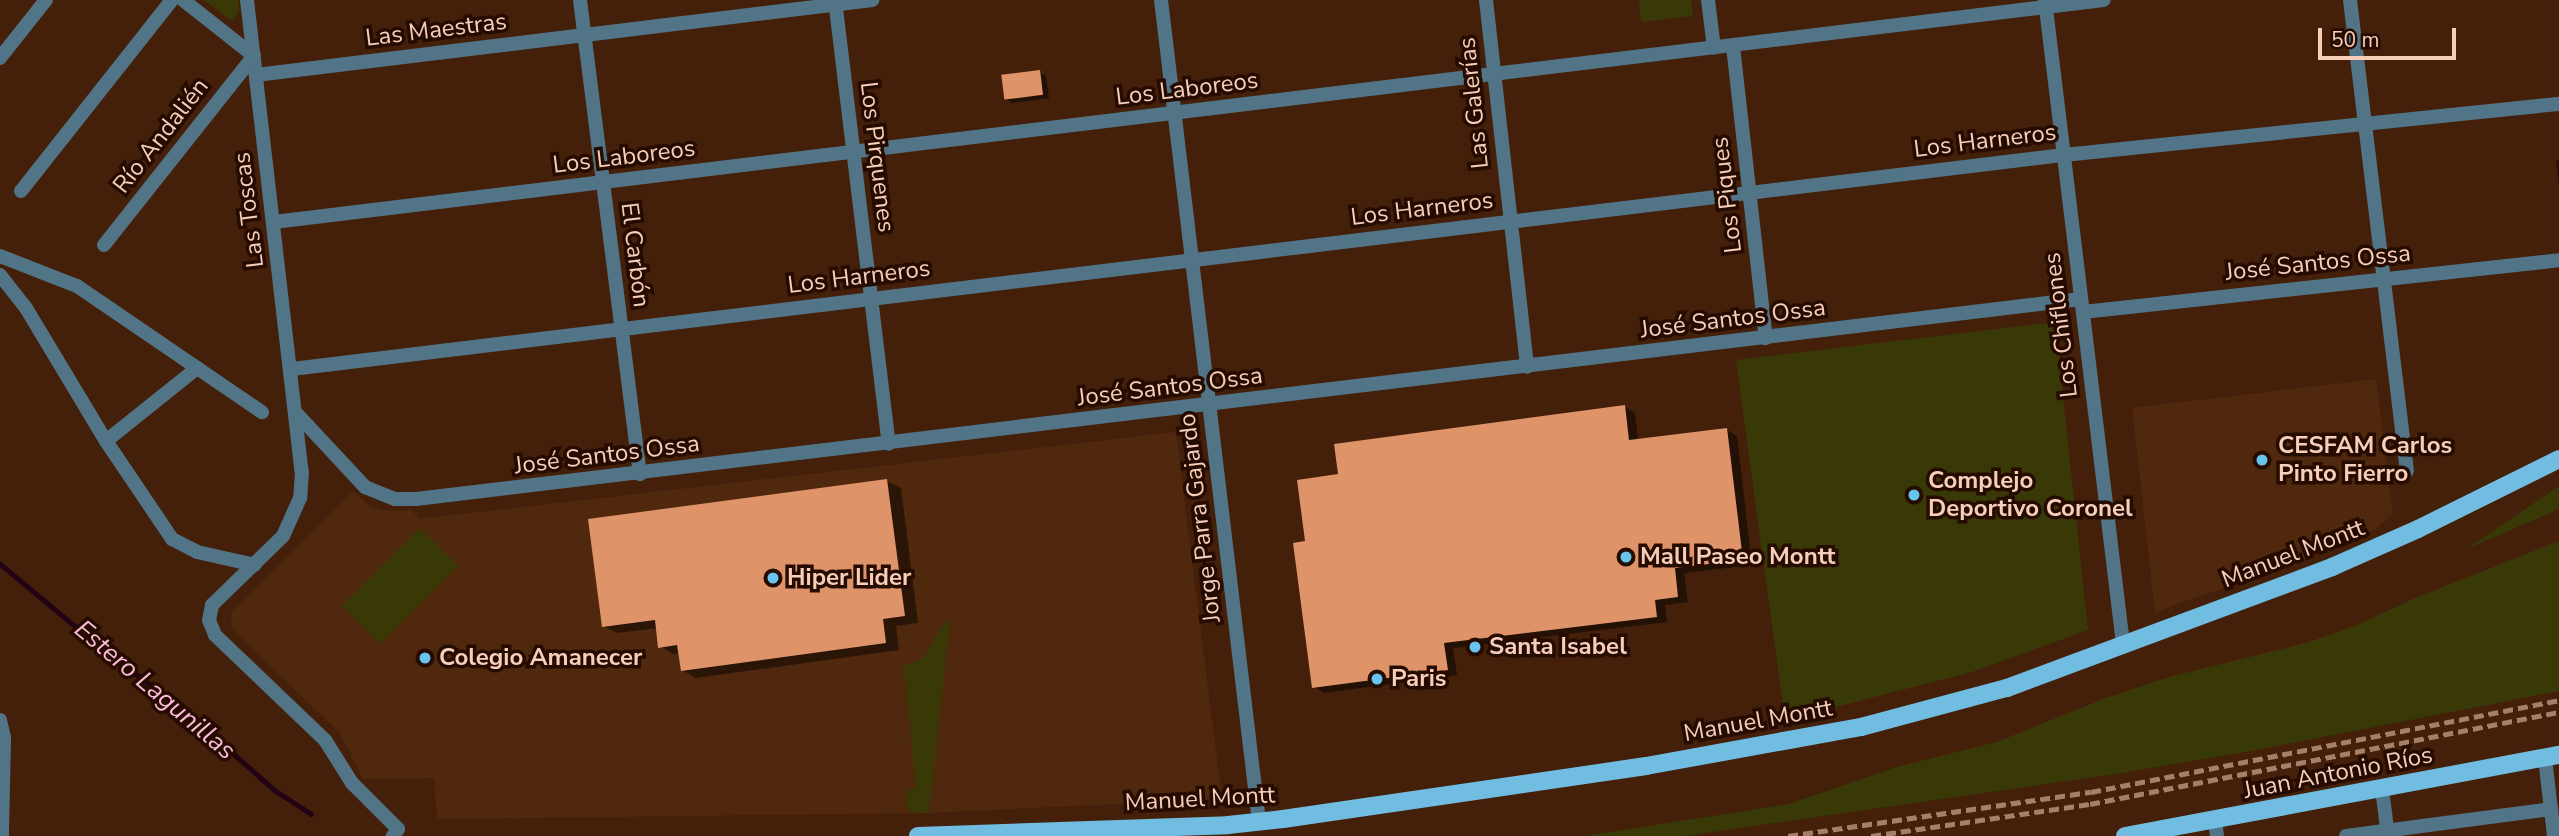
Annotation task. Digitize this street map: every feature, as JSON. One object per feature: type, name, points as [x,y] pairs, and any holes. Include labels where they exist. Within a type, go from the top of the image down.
[{"type":"main road","name":"Manuel Montt","points":[[918,836],[1259,822],[1636,767],[1827,735],[2007,688],[2343,563],[2418,530],[2559,459]]},
{"type":"main road","name":"Juan Antonio Ríos","points":[[2125,836],[2216,828],[2382,789],[2552,756]]},
{"type":"street","points":[[0,58],[46,0]]},
{"type":"street","points":[[21,191],[172,0]]},
{"type":"street","points":[[183,0],[254,56]]},
{"type":"street","name":"Las Toscas","points":[[247,0],[302,472],[300,498],[284,536],[212,605],[209,620],[211,628],[325,740],[352,783],[398,829],[393,836]]},
{"type":"street","name":"El Carbón","points":[[580,0],[640,474]]},
{"type":"street","name":"Las Maestras","points":[[256,75],[835,2],[873,0]]},
{"type":"street","name":"Jorge Parra Gajardo","points":[[1161,0],[1259,822]]},
{"type":"street","name":"Las Galerías","points":[[1486,0],[1527,367]]},
{"type":"street","points":[[1708,0],[1714,48]]},
{"type":"street","name":"Los Laboreos","points":[[274,222],[1733,46],[2045,4],[2104,0]]},
{"type":"street","points":[[2350,0],[2407,471]]},
{"type":"street","name":"Los Pirquenes","points":[[835,2],[889,444]]},
{"type":"street","name":"Los Chiflones","points":[[2045,4],[2123,644]]},
{"type":"street","name":"Los Piques","points":[[1733,46],[1766,338]]},
{"type":"street","name":"Río Andalién","points":[[104,245],[254,56]]},
{"type":"street","name":"Los Harneros","points":[[292,369],[2063,155],[2559,104]]},
{"type":"street","points":[[0,257],[77,286],[262,412]]},
{"type":"street","name":"José Santos Ossa","points":[[297,414],[356,480],[374,492],[395,499],[416,499],[1766,338],[2559,260]]},
{"type":"street","points":[[0,275],[26,308],[106,441],[172,539],[197,552],[255,565]]},
{"type":"street","points":[[106,441],[197,368]]},
{"type":"street","points":[[0,720],[4,737],[2,836]]},
{"type":"street","points":[[2552,756],[2551,809],[2554,836]]},
{"type":"street","points":[[2382,789],[2388,833]]},
{"type":"street","points":[[2346,836],[2388,833],[2551,809]]},
{"type":"shaded area","points":[[204,0],[238,0],[239,11],[232,21]]},
{"type":"shaded area","points":[[1639,0],[1691,0],[1693,16],[1641,22]]},
{"type":"shaded area","name":"Complejo Deportivo Coronel","points":[[2046,323],[2056,331],[2088,630],[1972,672],[1785,720],[1736,360]]},
{"type":"shaded area","name":"CESFAM Carlos Pinto Fierro","points":[[2376,379],[2393,513],[2376,529],[2326,552],[2155,612],[2132,408]]},
{"type":"shaded area","points":[[1176,432],[1222,799],[929,813],[437,819],[434,778],[363,779],[340,733],[231,628],[232,611],[353,491],[371,507],[384,511],[412,510],[419,519]]},
{"type":"shaded area","points":[[2559,486],[2559,509],[2465,550]]},
{"type":"shaded area","points":[[420,528],[458,566],[380,644],[342,606]]},
{"type":"shaded area","points":[[2559,541],[2559,691],[2251,751],[2116,774],[1685,836],[1585,836],[1789,804],[1897,767],[1997,742],[2106,698],[2169,677],[2306,643],[2355,626],[2413,599]]},
{"type":"shaded area","points":[[946,620],[950,620],[929,813],[909,812],[905,793],[916,787],[904,666],[923,659]]},
{"type":"building","points":[[1040,70],[1043,95],[1004,100],[1001,75]]},
{"type":"building","points":[[1625,405],[1629,440],[1727,428],[1743,560],[1675,568],[1678,597],[1655,600],[1657,617],[1444,643],[1448,670],[1312,688],[1293,543],[1305,541],[1297,480],[1338,474],[1334,444]]},
{"type":"building","points":[[887,479],[905,616],[883,619],[886,643],[681,671],[677,645],[658,648],[655,620],[602,627],[588,519]]},
{"type":"waterway","name":"Estero Lagunillas","points":[[0,564],[106,652],[184,710],[274,790],[311,814]]},
{"type":"railway","points":[[1788,836],[2091,792],[2559,700]]},
{"type":"railway","points":[[1871,836],[2090,804],[2559,712]]},
{"type":"place","name":"CESFAM Carlos Pinto Fierro","points":[[2262,460]]},
{"type":"place","name":"Complejo Deportivo Coronel","points":[[1914,495]]},
{"type":"place","name":"Mall Paseo Montt","points":[[1626,557]]},
{"type":"place","name":"Hiper Lider","points":[[773,578]]},
{"type":"place","name":"Santa Isabel","points":[[1475,647]]},
{"type":"place","name":"Colegio Amanecer","points":[[425,658]]},
{"type":"place","name":"Paris","points":[[1377,679]]}]
